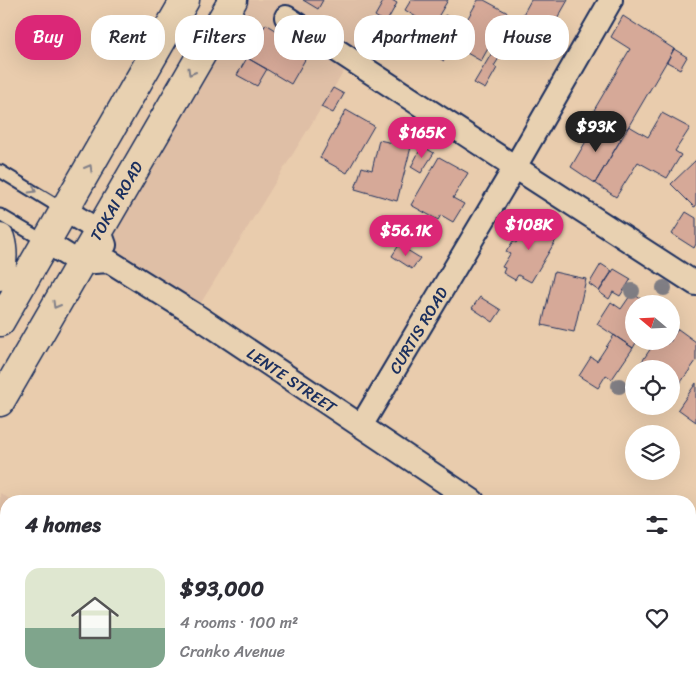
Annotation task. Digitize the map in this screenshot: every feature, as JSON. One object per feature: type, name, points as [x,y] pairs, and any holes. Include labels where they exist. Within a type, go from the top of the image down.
[{"type":"main road","points":[[0,322],[185,0]]},
{"type":"main road","name":"TOKAI ROAD","points":[[0,402],[233,0]]},
{"type":"main road","points":[[0,238],[3,248],[0,276]]},
{"type":"street","name":"CURTIS ROAD","points":[[361,426],[515,167],[611,0]]},
{"type":"street","points":[[344,55],[696,284]]},
{"type":"street","points":[[46,242],[80,263],[110,261],[100,231],[64,210]]},
{"type":"street","name":"LENTE STREET","points":[[110,261],[194,314],[464,495]]},
{"type":"lane","points":[[0,171],[64,210]]},
{"type":"lane","points":[[0,215],[46,242]]},
{"type":"shaded area","points":[[233,0],[388,0],[379,15],[354,15],[354,55],[194,314],[120,268],[100,231],[198,60],[264,60],[264,15],[224,15]]},
{"type":"building","points":[[303,0],[323,0],[318,9]]},
{"type":"building","points":[[384,0],[392,0],[397,3],[390,15],[376,15]]},
{"type":"building","points":[[411,0],[448,0],[439,15],[413,15],[405,10]]},
{"type":"building","points":[[478,0],[484,0],[508,13],[507,15],[485,15],[485,54],[481,61],[475,58],[475,15],[470,15]]},
{"type":"building","points":[[531,0],[568,0],[559,15],[523,15]]},
{"type":"building","points":[[623,16],[674,49],[627,129],[594,110],[630,49],[611,37]]},
{"type":"building","points":[[266,24],[274,29],[274,60],[305,60],[291,84],[251,60],[264,60],[264,27]]},
{"type":"building","points":[[674,49],[687,57],[680,69],[667,62]]},
{"type":"building","points":[[246,60],[251,60],[267,69],[257,86],[237,75]]},
{"type":"building","points":[[488,60],[498,60],[494,66],[497,68],[485,89],[474,83]]},
{"type":"building","points":[[333,88],[344,94],[333,113],[321,107]]},
{"type":"building","points":[[346,110],[374,126],[347,173],[320,158]]},
{"type":"building","points":[[662,113],[690,128],[675,151],[681,155],[667,178],[638,162],[616,197],[595,183],[629,126],[648,137]]},
{"type":"building","points":[[596,124],[621,139],[595,183],[571,167]]},
{"type":"building","points":[[379,140],[411,147],[397,201],[355,189],[362,167],[372,170]]},
{"type":"building","points":[[422,146],[434,153],[421,173],[411,167]]},
{"type":"building","points":[[439,157],[468,173],[453,198],[464,204],[453,222],[441,215],[438,220],[411,205]]},
{"type":"building","points":[[696,160],[696,206],[694,207],[671,184]]},
{"type":"building","points":[[686,212],[696,218],[696,244],[694,248],[672,234]]},
{"type":"building","points":[[531,218],[559,235],[531,282],[518,275],[515,280],[503,273],[505,268],[502,267],[510,254],[506,252],[513,241],[516,243]]},
{"type":"building","points":[[399,245],[420,258],[412,269],[392,256]]},
{"type":"building","points":[[601,264],[612,271],[599,291],[589,284]]},
{"type":"building","points":[[614,269],[631,279],[620,296],[613,292],[609,299],[599,292]]},
{"type":"building","points":[[554,272],[586,279],[574,332],[542,325]]},
{"type":"building","points":[[480,297],[501,310],[493,322],[472,308]]},
{"type":"building","points":[[611,302],[621,309],[625,303],[625,343],[597,324]]},
{"type":"building","points":[[680,330],[696,342],[696,361],[680,383],[680,360],[643,360],[650,350],[680,350]]},
{"type":"building","points":[[614,335],[625,343],[625,350],[632,350],[612,379],[606,375],[598,388],[579,376],[591,357],[597,361]]},
{"type":"building","points":[[696,383],[696,422],[680,410],[680,406]]}]
